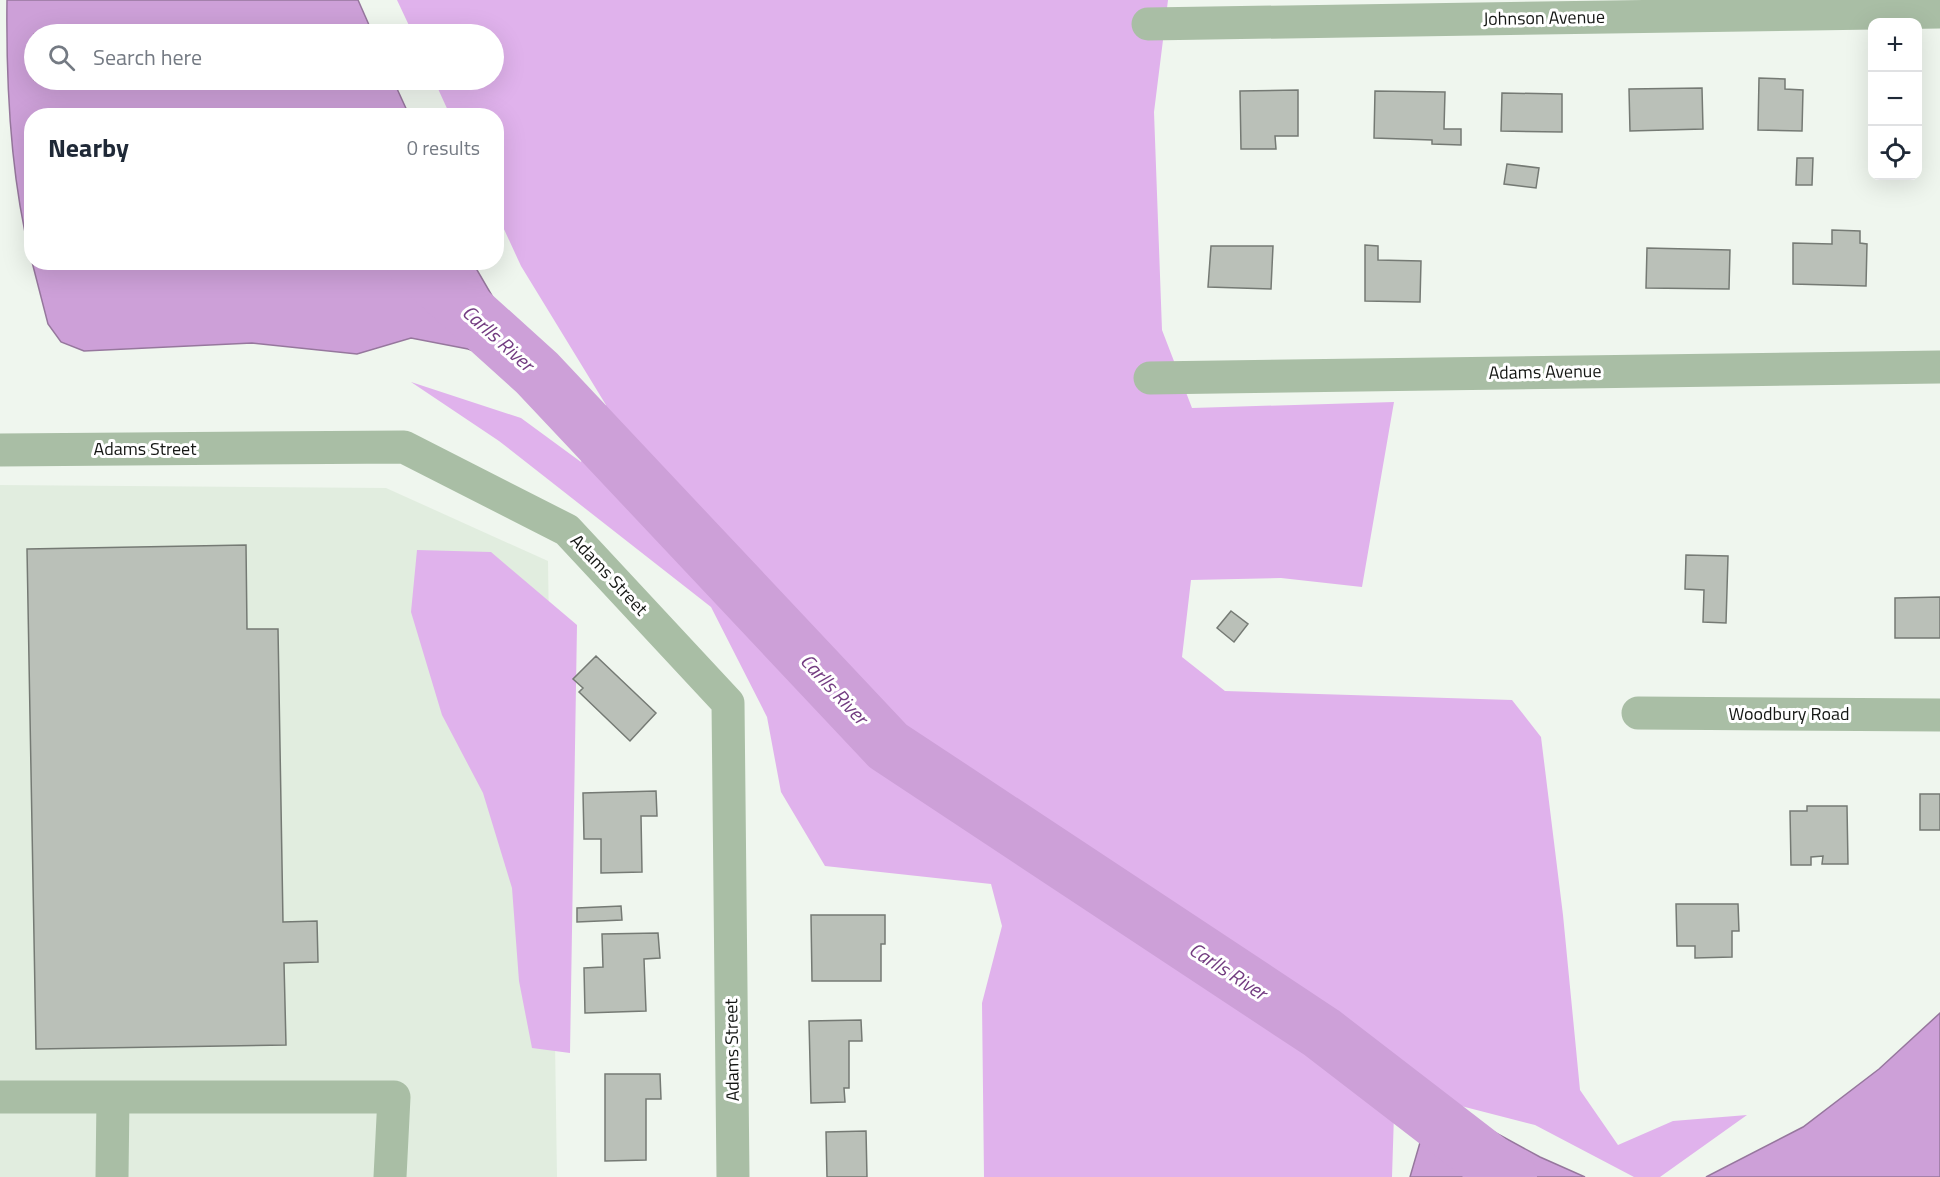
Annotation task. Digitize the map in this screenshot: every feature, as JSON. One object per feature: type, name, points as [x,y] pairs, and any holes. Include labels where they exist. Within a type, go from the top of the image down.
[{"type":"street","name":"Johnson Avenue","points":[[1148,24],[1940,12]]},
{"type":"street","name":"Adams Avenue","points":[[1150,378],[1940,367]]},
{"type":"street","name":"Adams Street","points":[[0,450],[404,447],[567,530],[728,702],[734,1177]]},
{"type":"street","name":"Woodbury Road","points":[[1638,713],[1940,715]]},
{"type":"street","points":[[0,1097],[394,1097],[390,1177]]},
{"type":"street","points":[[112,1177],[113,1097]]},
{"type":"shaded area","points":[[397,0],[1168,0],[1154,112],[1162,330],[1192,408],[1394,402],[1362,587],[1281,578],[1191,580],[1182,657],[1225,691],[1512,700],[1541,737],[1563,915],[1580,1090],[1618,1145],[1673,1121],[1747,1115],[1660,1177],[1634,1177],[1535,1125],[1430,1098],[1407,1078],[1394,1114],[1392,1177],[984,1177],[982,1003],[1002,926],[991,884],[825,866],[781,792],[767,717],[711,607],[499,441],[411,382],[521,418],[581,462],[606,405],[521,266],[504,229],[504,108],[447,108],[439,90],[504,90],[504,24],[408,24]]},
{"type":"shaded area","points":[[0,485],[386,488],[548,561],[557,1177],[0,1177]]},
{"type":"shaded area","points":[[417,550],[491,552],[577,625],[570,1053],[532,1048],[519,981],[512,888],[483,793],[442,715],[411,612]]},
{"type":"water","points":[[7,0],[358,0],[369,24],[24,24],[24,90],[398,90],[406,108],[24,108],[24,226],[11,132]]},
{"type":"water","points":[[34,270],[477,270],[537,373],[468,349],[411,338],[357,354],[252,343],[84,351],[61,342],[48,324]]},
{"type":"water","points":[[1940,1013],[1940,1177],[1706,1177],[1803,1127],[1879,1069]]},
{"type":"water","points":[[1428,1115],[1467,1117],[1540,1157],[1585,1177],[1410,1177]]},
{"type":"building","points":[[1759,78],[1785,79],[1785,89],[1803,90],[1802,131],[1758,130]]},
{"type":"building","points":[[1702,88],[1703,129],[1630,131],[1629,89]]},
{"type":"building","points":[[1298,90],[1298,136],[1275,136],[1276,149],[1241,149],[1240,91]]},
{"type":"building","points":[[1375,91],[1445,92],[1444,129],[1461,129],[1461,145],[1432,144],[1432,140],[1374,138]]},
{"type":"building","points":[[1502,93],[1562,94],[1562,132],[1501,131]]},
{"type":"building","points":[[1797,158],[1813,158],[1812,185],[1796,185]]},
{"type":"building","points":[[1507,164],[1539,168],[1536,188],[1504,184]]},
{"type":"building","points":[[1832,230],[1860,231],[1860,243],[1867,244],[1866,286],[1793,284],[1793,243],[1832,244]]},
{"type":"building","points":[[1365,245],[1378,246],[1378,260],[1421,261],[1420,302],[1365,301]]},
{"type":"building","points":[[1211,246],[1273,246],[1271,289],[1208,287]]},
{"type":"building","points":[[1647,248],[1730,250],[1729,289],[1646,288]]},
{"type":"building","points":[[246,545],[247,629],[278,629],[283,922],[317,921],[318,962],[284,963],[286,1045],[36,1049],[27,549]]},
{"type":"building","points":[[1686,555],[1728,556],[1726,623],[1703,622],[1704,590],[1685,589]]},
{"type":"building","points":[[1940,597],[1940,638],[1895,638],[1895,598]]},
{"type":"building","points":[[1231,611],[1248,624],[1234,642],[1217,628]]},
{"type":"building","points":[[596,656],[656,713],[630,741],[579,692],[583,688],[573,679]]},
{"type":"building","points":[[656,791],[657,816],[641,816],[642,872],[601,873],[601,839],[584,839],[583,793]]},
{"type":"building","points":[[1920,794],[1940,794],[1940,830],[1920,830]]},
{"type":"building","points":[[1807,806],[1847,806],[1848,864],[1822,864],[1823,856],[1811,857],[1811,865],[1791,865],[1790,811],[1807,811]]},
{"type":"building","points":[[1676,904],[1738,904],[1739,931],[1732,931],[1732,957],[1695,958],[1695,946],[1677,946]]},
{"type":"building","points":[[621,906],[622,920],[577,922],[577,908]]},
{"type":"building","points":[[811,915],[885,915],[885,944],[881,944],[881,981],[812,981]]},
{"type":"building","points":[[658,933],[660,958],[644,959],[646,1011],[585,1013],[584,968],[603,967],[602,934]]},
{"type":"building","points":[[861,1020],[862,1041],[849,1041],[849,1088],[844,1088],[845,1102],[811,1103],[809,1021]]},
{"type":"building","points":[[605,1074],[660,1074],[661,1099],[646,1099],[646,1160],[605,1161]]},
{"type":"building","points":[[866,1131],[867,1177],[827,1177],[826,1132]]},
{"type":"waterway","name":"Carlls River","points":[[423,270],[537,373],[888,746],[1322,1033],[1509,1177]]}]
